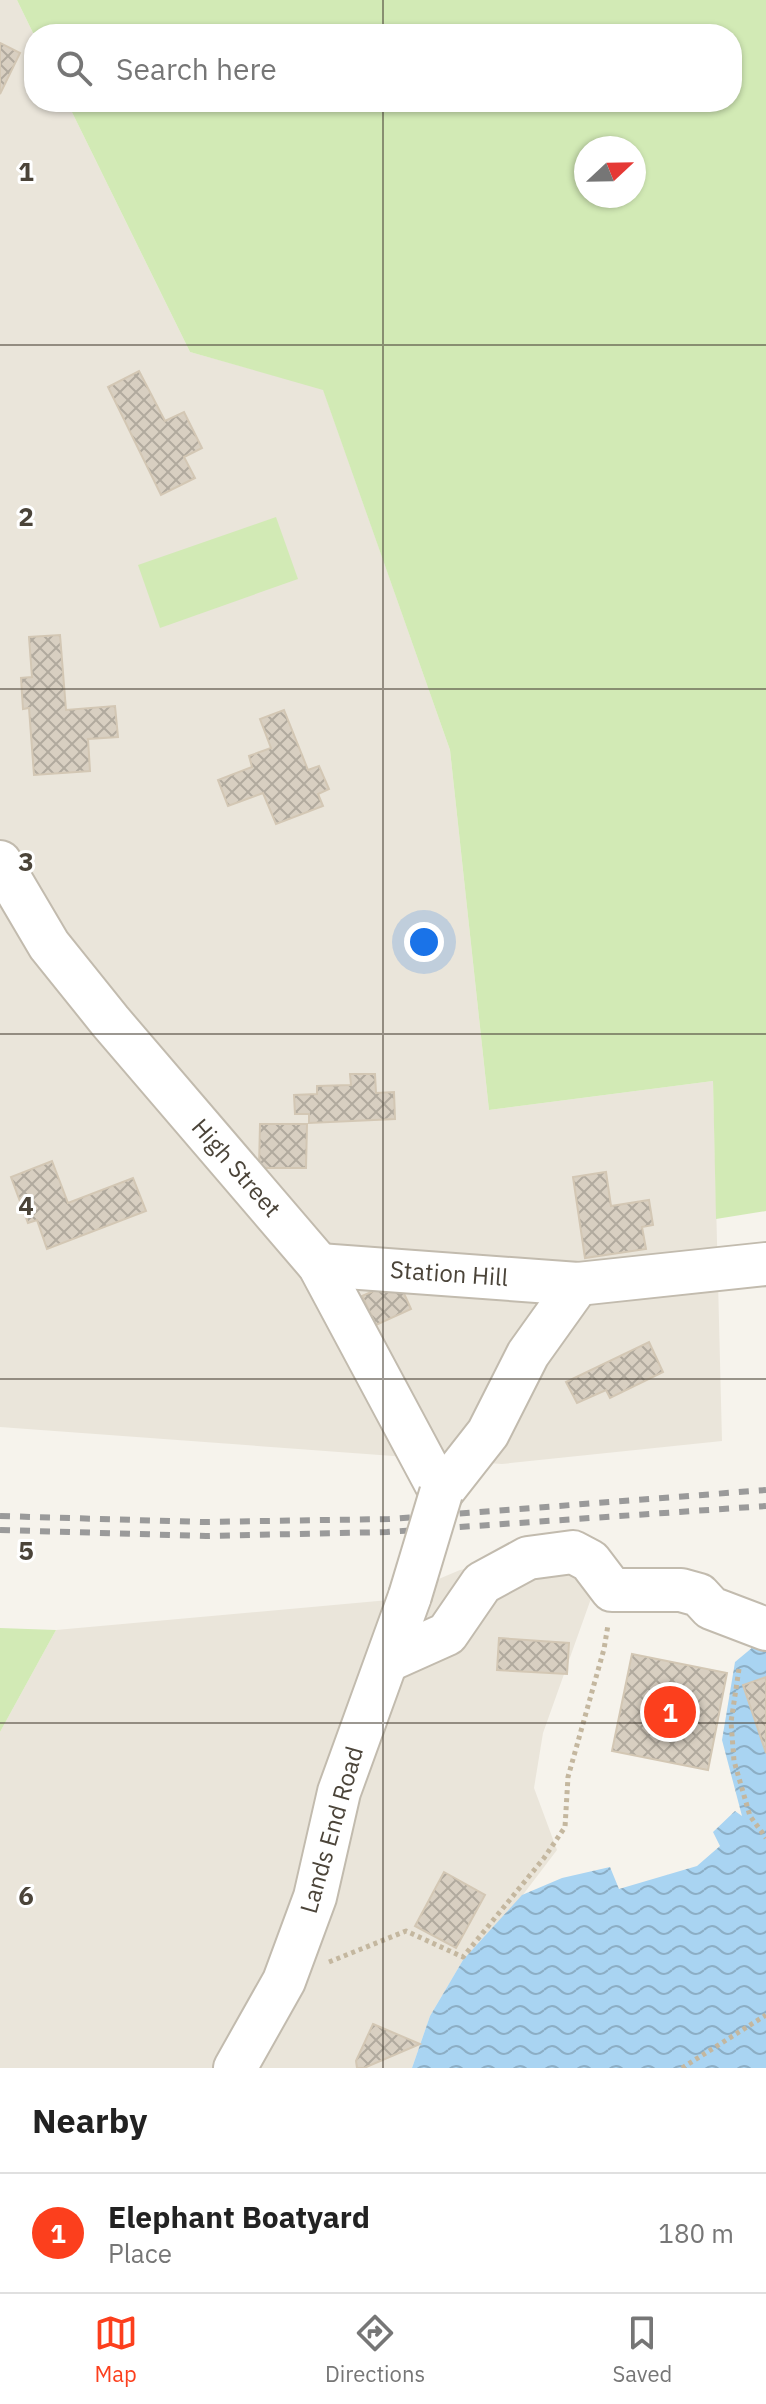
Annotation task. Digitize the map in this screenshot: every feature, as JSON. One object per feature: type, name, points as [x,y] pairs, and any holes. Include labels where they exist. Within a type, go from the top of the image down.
[{"type":"street","name":"High Street","points":[[0,862],[49,945],[319,1265],[441,1493]]},
{"type":"street","name":"Station Hill","points":[[319,1265],[578,1284],[766,1264]]},
{"type":"street","points":[[441,1493],[488,1433],[528,1354],[578,1284]]},
{"type":"street","name":"Lands End Road","points":[[235,2068],[284,1981],[315,1897],[339,1792],[389,1660],[441,1493]]},
{"type":"street","points":[[389,1660],[447,1634],[482,1583],[528,1558],[573,1552],[590,1561],[612,1590],[681,1590],[699,1595],[711,1608],[766,1629]]},
{"type":"path","points":[[284,1981],[406,1931],[463,1957],[544,1858],[565,1827],[568,1777],[604,1649]]},
{"type":"path","points":[[739,1669],[731,1722],[734,1761],[750,1816],[766,1838]]},
{"type":"path","points":[[682,2068],[766,2015]]},
{"type":"shaded area","points":[[0,0],[17,0],[29,24],[24,24],[24,112],[72,112],[190,352],[323,389],[450,750],[489,1110],[713,1081],[722,1441],[502,1464],[0,1427]]},
{"type":"shaded area","points":[[573,1548],[593,1593],[543,1733],[534,1788],[557,1850],[522,1896],[463,1960],[430,2016],[412,2068],[0,2068],[0,1732],[56,1630],[389,1600],[460,1570]]},
{"type":"green space","points":[[17,0],[766,0],[766,1211],[716,1219],[713,1081],[489,1110],[450,750],[323,390],[190,352],[72,112],[742,112],[742,24],[29,24]]},
{"type":"green space","points":[[276,517],[298,579],[160,628],[138,565]]},
{"type":"green space","points":[[0,1628],[56,1630],[0,1732]]},
{"type":"water","points":[[753,1647],[766,1648],[766,2068],[412,2068],[430,2016],[463,1960],[522,1895],[562,1878],[610,1867],[619,1889],[697,1866],[720,1846],[713,1832],[735,1811],[742,1816],[722,1740],[735,1662]]},
{"type":"building","points":[[0,43],[20,53],[0,94]]},
{"type":"building","points":[[139,371],[165,421],[184,412],[202,448],[184,457],[195,478],[161,495],[108,387]]},
{"type":"building","points":[[60,635],[66,710],[115,706],[118,737],[88,739],[90,771],[34,775],[29,708],[23,709],[21,678],[32,677],[29,637]]},
{"type":"building","points":[[284,710],[308,770],[319,766],[329,789],[318,794],[323,806],[276,824],[263,793],[228,806],[218,780],[252,767],[249,756],[271,748],[260,719]]},
{"type":"building","points":[[350,1074],[375,1074],[376,1093],[394,1092],[395,1119],[309,1123],[309,1114],[295,1114],[294,1095],[317,1094],[317,1086],[351,1085]]},
{"type":"building","points":[[260,1124],[307,1124],[306,1168],[259,1168]]},
{"type":"building","points":[[52,1161],[68,1203],[133,1178],[146,1211],[47,1249],[37,1220],[28,1223],[11,1177]]},
{"type":"building","points":[[606,1172],[611,1206],[649,1200],[653,1225],[642,1227],[646,1249],[585,1258],[573,1177]]},
{"type":"building","points":[[398,1280],[411,1309],[376,1325],[362,1296]]},
{"type":"building","points":[[649,1342],[663,1372],[610,1398],[606,1390],[577,1403],[566,1382]]},
{"type":"building","points":[[499,1638],[569,1643],[567,1674],[497,1670]]},
{"type":"building","points":[[632,1654],[727,1673],[708,1770],[612,1751]]},
{"type":"building","points":[[766,1677],[766,1753],[743,1685]]},
{"type":"building","points":[[444,1872],[485,1895],[456,1948],[415,1926]]},
{"type":"building","points":[[373,2024],[420,2044],[364,2068],[357,2068],[356,2061]]},
{"type":"railway","points":[[0,1516],[203,1522],[389,1519],[766,1490]]},
{"type":"railway","points":[[0,1530],[206,1536],[387,1532],[766,1506]]},
{"type":"place","name":"Elephant Boatyard","points":[[670,1712]]}]
